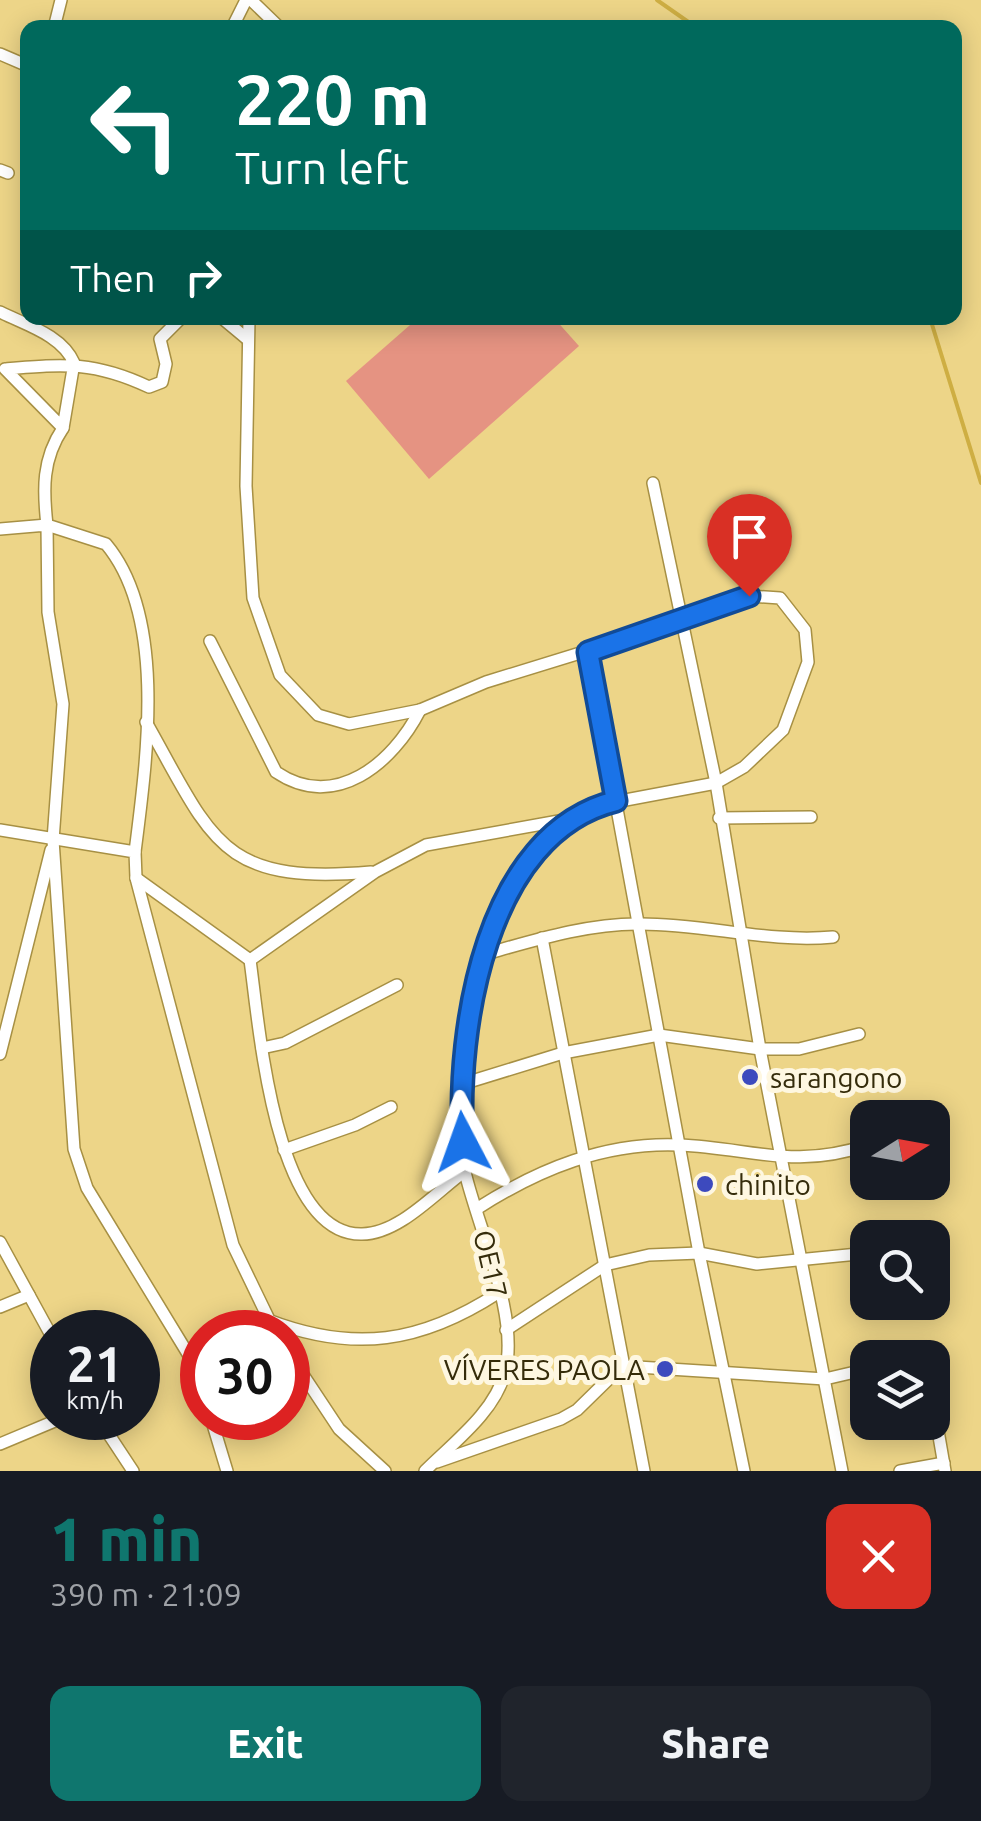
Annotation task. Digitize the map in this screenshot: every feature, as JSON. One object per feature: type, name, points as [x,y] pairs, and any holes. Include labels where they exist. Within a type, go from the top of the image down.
[{"type":"street","points":[[248,0],[271,20]]},
{"type":"street","points":[[26,325],[61,343],[74,363],[62,428],[53,443],[45,474],[48,612],[63,704],[53,840],[74,1149],[87,1188],[180,1340]]},
{"type":"street","points":[[2,369],[74,363],[117,372],[149,387],[162,382],[166,364],[160,338],[174,325]]},
{"type":"street","points":[[230,325],[246,338]]},
{"type":"street","points":[[248,325],[246,486],[253,598],[280,675],[318,716],[349,724],[420,710],[486,682],[684,621],[749,596],[770,595],[785,602],[805,630],[808,662],[783,730],[755,758],[716,783],[616,801],[570,819],[426,845],[375,872],[250,960]]},
{"type":"street","points":[[2,369],[62,428]]},
{"type":"street","points":[[653,483],[716,783],[760,1049],[785,1160],[842,1471]]},
{"type":"street","points":[[0,529],[48,525],[94,538],[118,558],[144,638],[146,722],[136,878],[233,1245],[263,1310]]},
{"type":"street","points":[[210,641],[276,772],[295,785],[319,788],[352,781],[404,742],[420,710]]},
{"type":"street","points":[[588,652],[698,1254],[744,1471]]},
{"type":"street","points":[[146,722],[190,801],[232,854],[258,867],[289,874],[375,872]]},
{"type":"street","points":[[719,818],[811,817]]},
{"type":"street","name":"OE17","points":[[429,1467],[502,1385],[507,1366],[506,1330],[478,1208],[465,1171],[459,1085],[482,955],[524,868],[570,819]]},
{"type":"street","points":[[0,830],[135,852]]},
{"type":"street","points":[[0,1054],[53,840]]},
{"type":"street","points":[[136,878],[250,960],[262,1048],[284,1150],[301,1194],[330,1224],[360,1234],[390,1227],[465,1171]]},
{"type":"street","points":[[482,955],[542,938],[638,923],[739,930],[790,941],[833,937]]},
{"type":"street","points":[[542,938],[644,1471]]},
{"type":"street","points":[[262,1048],[285,1043],[397,985]]},
{"type":"street","points":[[459,1085],[563,1053],[659,1036],[760,1049],[799,1049],[859,1034]]},
{"type":"street","points":[[284,1150],[355,1125],[391,1107]]},
{"type":"street","points":[[478,1208],[553,1166],[626,1146],[681,1145],[785,1160],[832,1157],[850,1152]]},
{"type":"street","points":[[0,1242],[37,1310]]},
{"type":"street","points":[[506,1330],[605,1266],[649,1255],[698,1254],[757,1264],[850,1256]]},
{"type":"street","points":[[310,1331],[347,1340],[408,1336],[460,1318],[498,1294]]},
{"type":"street","points":[[0,1307],[29,1295]]},
{"type":"street","points":[[429,1467],[561,1419],[622,1366],[825,1379],[850,1373]]},
{"type":"street","points":[[310,1385],[339,1429],[384,1471]]},
{"type":"street","points":[[0,1444],[30,1431]]},
{"type":"street","points":[[113,1440],[133,1471]]},
{"type":"street","points":[[218,1440],[227,1471]]},
{"type":"street","points":[[900,1471],[944,1467],[939,1440]]},
{"type":"shaded area","points":[[410,325],[560,325],[579,346],[429,479],[346,381]]},
{"type":"waterway","points":[[657,0],[686,20]]},
{"type":"waterway","points":[[932,325],[981,483]]},
{"type":"place","name":"sarangono","points":[[750,1077]]},
{"type":"place","name":"chinito","points":[[705,1184]]},
{"type":"place","name":"VÍVERES PAOLA","points":[[665,1369]]},
{"type":"route","points":[[463,1142],[459,1085],[466,1023],[482,955],[524,868],[546,840],[580,813],[616,801],[588,652],[749,596]]}]
